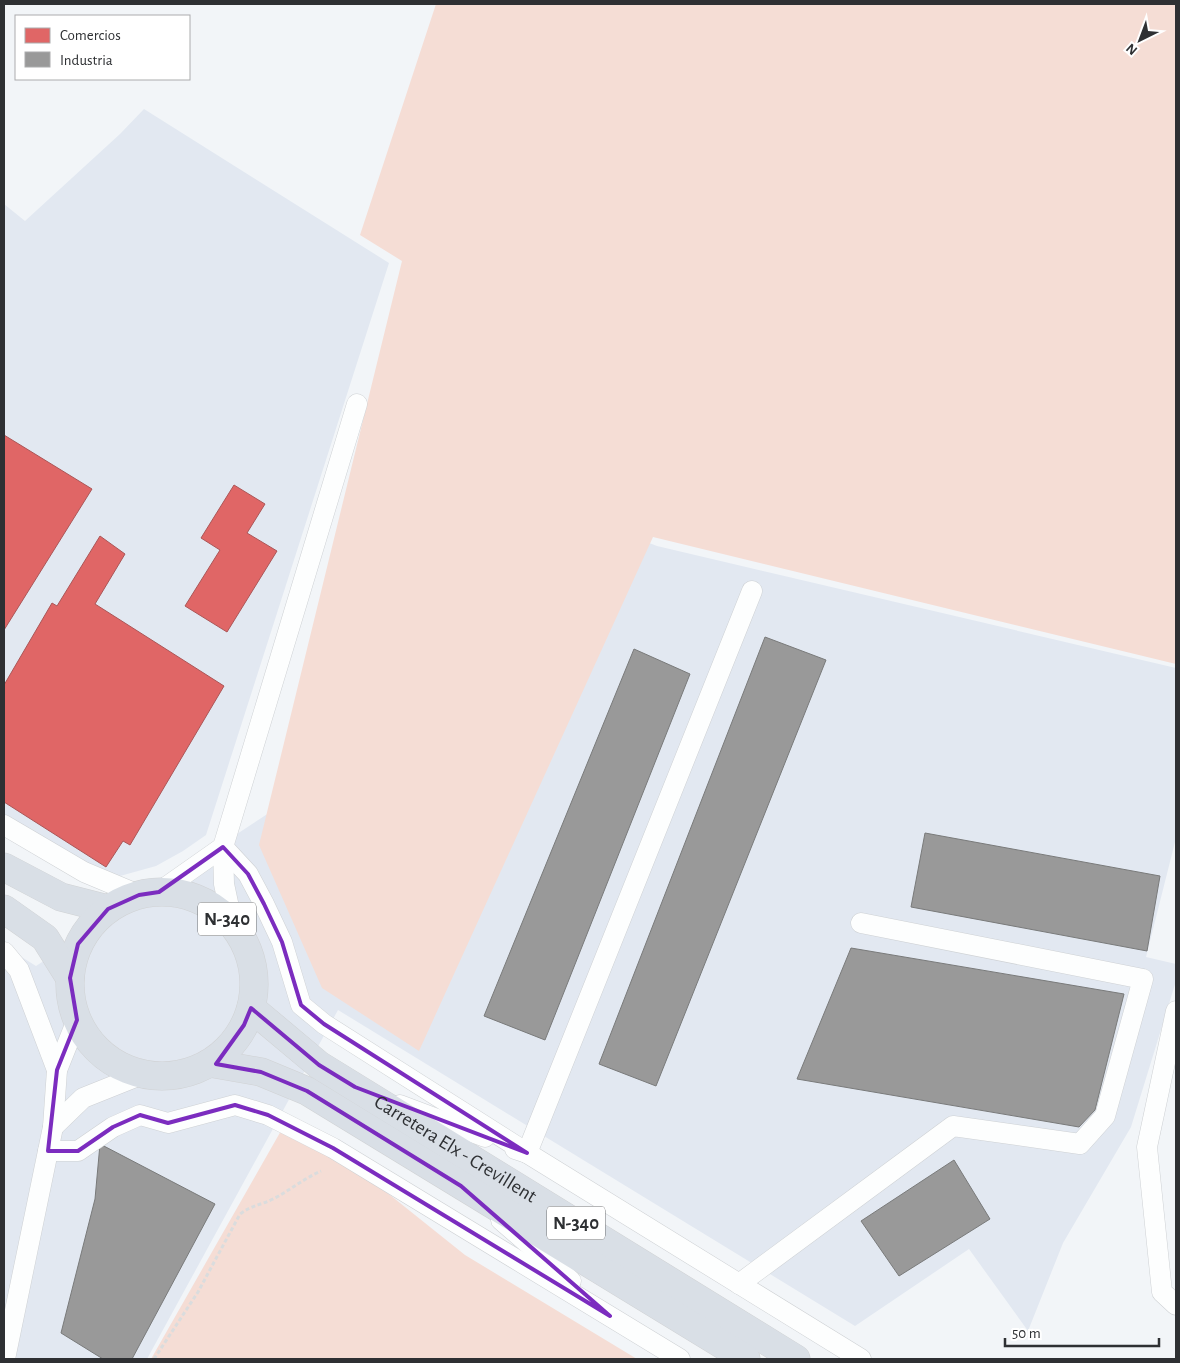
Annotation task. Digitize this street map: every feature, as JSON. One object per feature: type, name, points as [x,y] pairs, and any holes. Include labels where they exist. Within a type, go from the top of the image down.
[{"type":"highway","points":[[4,867],[61,897],[108,909]]},
{"type":"highway","name":"N-340","points":[[149,893],[179,894],[200,900],[218,911],[234,926],[244,942],[250,959],[254,989],[251,1008],[244,1025],[226,1050],[210,1063],[184,1074],[164,1076],[143,1074],[126,1069],[110,1060],[86,1036],[77,1020],[70,996],[70,978],[78,944],[87,930],[108,909],[149,893]]},
{"type":"highway","name":"N-340","points":[[4,909],[45,938],[70,978]]},
{"type":"highway","name":"Carretera Elx - Crevillent","points":[[251,1008],[319,1064],[796,1359]]},
{"type":"highway","name":"Carretera Elx - Crevillent","points":[[210,1063],[261,1072],[307,1091],[746,1359]]},
{"type":"street","points":[[234,926],[224,884],[223,848],[357,404]]},
{"type":"street","points":[[527,1153],[752,591]]},
{"type":"street","points":[[4,825],[84,872],[149,893],[223,848]]},
{"type":"street","points":[[223,848],[248,874],[264,904],[282,942],[301,1005],[324,1024],[527,1153],[861,1359]]},
{"type":"street","points":[[740,1284],[953,1126],[1080,1144],[1105,1116],[1143,979],[862,923]]},
{"type":"street","points":[[4,952],[19,970],[57,1070]]},
{"type":"street","points":[[1176,1010],[1147,1147],[1162,1292],[1176,1305]]},
{"type":"street","points":[[5,1359],[7,1336],[53,1127],[57,1070],[77,1020]]},
{"type":"street","points":[[53,1127],[83,1098],[143,1074]]},
{"type":"street","points":[[355,1087],[527,1153]]},
{"type":"street","points":[[48,1151],[78,1151],[113,1126],[140,1116],[168,1123],[235,1105],[268,1115],[333,1148],[680,1359]]},
{"type":"street","points":[[462,1186],[610,1316]]},
{"type":"path","points":[[154,1359],[198,1292],[240,1214],[252,1205],[272,1200],[305,1178],[321,1171]]},
{"type":"highlighted area","points":[[223,847],[248,874],[264,904],[282,942],[301,1005],[324,1024],[527,1153],[355,1087],[319,1065],[251,1008],[244,1025],[216,1064],[261,1072],[307,1091],[461,1186],[610,1316],[333,1148],[268,1115],[235,1105],[168,1123],[140,1115],[113,1127],[78,1151],[48,1151],[57,1070],[77,1020],[70,978],[78,944],[108,909],[139,895],[159,892]]},
{"type":"shaded area","points":[[436,4],[1176,4],[1176,664],[653,537],[419,1051],[322,988],[259,845],[402,261],[360,235]]},
{"type":"shaded area","points":[[144,109],[389,263],[206,835],[156,866],[120,876],[84,863],[4,815],[4,204],[25,221],[120,134]]},
{"type":"shaded area","points":[[408,451],[657,546],[1176,668],[1176,838],[1146,957],[1176,964],[1176,981],[1131,1127],[1063,1243],[1028,1331],[969,1249],[855,1326],[338,1010],[147,1359],[4,1359],[4,946],[36,966],[278,807]]},
{"type":"shaded area","points":[[290,1115],[465,1255],[637,1359],[151,1359]]},
{"type":"building: Comercios","points":[[4,435],[92,489],[4,630]]},
{"type":"building: Comercios","points":[[234,485],[265,504],[247,533],[277,551],[227,632],[185,606],[220,550],[201,538]]},
{"type":"building: Comercios","points":[[100,536],[125,554],[95,604],[224,686],[130,845],[123,841],[106,867],[4,802],[4,685],[52,603],[57,606]]},
{"type":"building: Industria","points":[[765,637],[826,660],[656,1086],[599,1064]]},
{"type":"building: Industria","points":[[634,649],[690,674],[545,1040],[484,1016]]},
{"type":"building: Industria","points":[[925,833],[1160,876],[1147,951],[911,907]]},
{"type":"building: Industria","points":[[851,948],[1124,994],[1095,1110],[1079,1127],[797,1079]]},
{"type":"building: Industria","points":[[100,1144],[215,1204],[132,1359],[103,1359],[61,1333],[95,1199]]},
{"type":"building: Industria","points":[[954,1160],[990,1219],[899,1276],[861,1221]]}]
